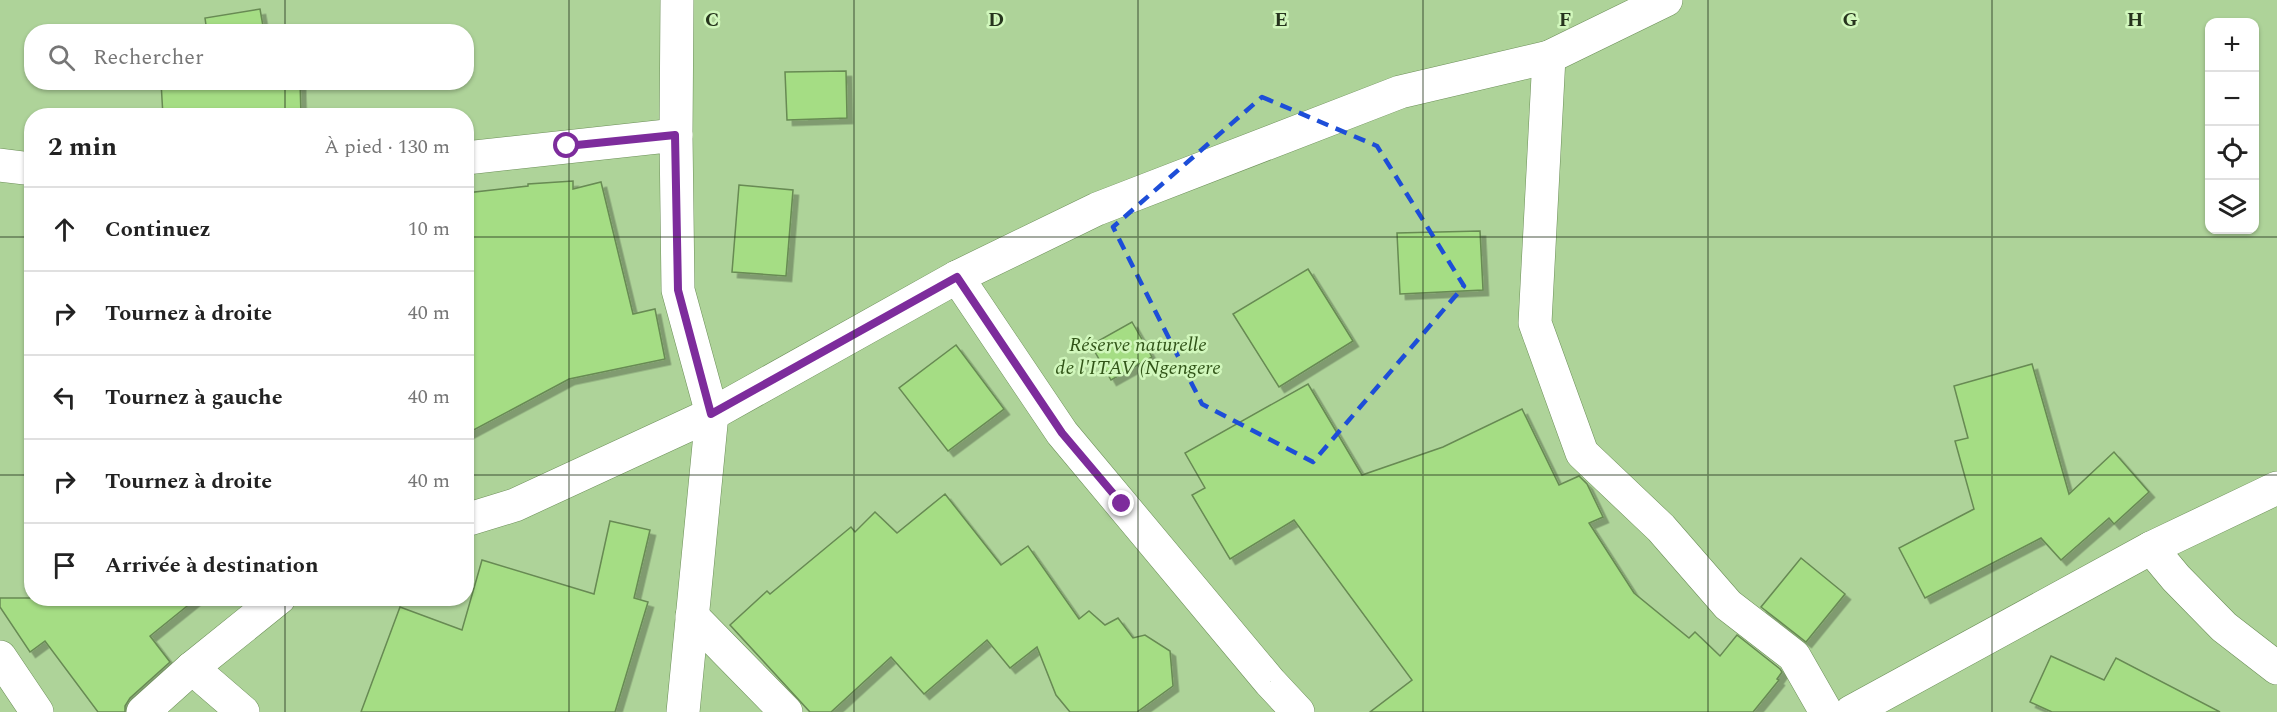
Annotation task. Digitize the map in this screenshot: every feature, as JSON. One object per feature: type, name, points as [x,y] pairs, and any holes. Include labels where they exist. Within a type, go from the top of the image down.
[{"type":"street","points":[[677,0],[675,135],[678,290],[711,414],[683,712]]},
{"type":"street","points":[[474,518],[515,505],[711,414],[957,277],[1097,209],[1400,92],[1549,57],[1666,0]]},
{"type":"street","points":[[1549,57],[1535,323],[1582,453],[1661,528],[1728,605],[1794,656],[1826,712]]},
{"type":"street","points":[[474,157],[675,135]]},
{"type":"street","points":[[0,165],[24,168]]},
{"type":"street","points":[[957,277],[1062,433],[1298,712]]},
{"type":"street","points":[[1851,712],[2151,548],[2277,488]]},
{"type":"street","points":[[2151,548],[2176,578],[2224,627],[2277,668]]},
{"type":"street","points":[[143,712],[192,668],[269,606]]},
{"type":"street","points":[[692,616],[786,712]]},
{"type":"street","points":[[0,657],[37,712]]},
{"type":"street","points":[[192,668],[243,712]]},
{"type":"highlighted area","points":[[1262,97],[1377,146],[1464,286],[1313,462],[1202,404],[1113,227]]},
{"type":"green space","name":"Réserve naturelle de l'ITAV (Ngengere","points":[[0,0],[2277,0],[2277,712],[0,712]]},
{"type":"building","points":[[260,9],[263,24],[206,24],[205,18]]},
{"type":"building","points":[[846,71],[847,118],[787,120],[785,72]]},
{"type":"building","points":[[161,90],[300,90],[301,108],[163,108]]},
{"type":"building","points":[[573,181],[573,189],[601,182],[633,314],[655,309],[665,359],[569,379],[474,430],[474,192],[528,186],[528,184]]},
{"type":"building","points":[[739,185],[793,190],[786,276],[732,272]]},
{"type":"building","points":[[1480,231],[1483,290],[1400,294],[1397,233]]},
{"type":"building","points":[[1308,269],[1353,341],[1279,387],[1233,314]]},
{"type":"building","points":[[1132,322],[1152,357],[1111,380],[1091,345]]},
{"type":"building","points":[[956,345],[1004,409],[948,451],[899,388]]},
{"type":"building","points":[[2032,364],[2069,494],[2114,452],[2149,492],[2114,524],[2109,518],[2061,560],[2041,538],[1925,598],[1899,548],[1974,509],[1955,441],[1968,438],[1954,386]]},
{"type":"building","points":[[1308,384],[1362,475],[1443,447],[1522,409],[1559,485],[1579,476],[1587,484],[1603,517],[1589,523],[1634,593],[1689,638],[1695,632],[1720,656],[1737,635],[1780,669],[1782,672],[1777,679],[1779,680],[1753,712],[1370,712],[1412,680],[1294,520],[1230,559],[1192,495],[1205,488],[1185,453]]},
{"type":"building","points":[[945,494],[1001,565],[1028,546],[1079,619],[1089,611],[1105,625],[1118,618],[1133,638],[1145,635],[1170,651],[1173,686],[1137,712],[1070,712],[1056,695],[1037,647],[1010,668],[987,640],[924,694],[891,657],[831,712],[810,712],[730,625],[767,591],[770,594],[851,527],[855,532],[875,512],[897,533]]},
{"type":"building","points":[[610,521],[650,530],[634,598],[648,602],[615,712],[361,712],[400,607],[462,630],[469,606],[474,606],[474,588],[482,560],[594,594]]},
{"type":"building","points":[[1801,558],[1845,594],[1806,642],[1761,607]]},
{"type":"building","points":[[0,598],[24,598],[24,606],[187,606],[150,636],[170,662],[130,698],[125,706],[125,712],[98,712],[45,641],[30,652],[0,607]]},
{"type":"building","points":[[2051,656],[2104,680],[2116,658],[2220,712],[2052,712],[2030,702]]},
{"type":"route","points":[[567,146],[675,135],[678,290],[711,414],[957,277],[1062,433],[1122,504]]}]
